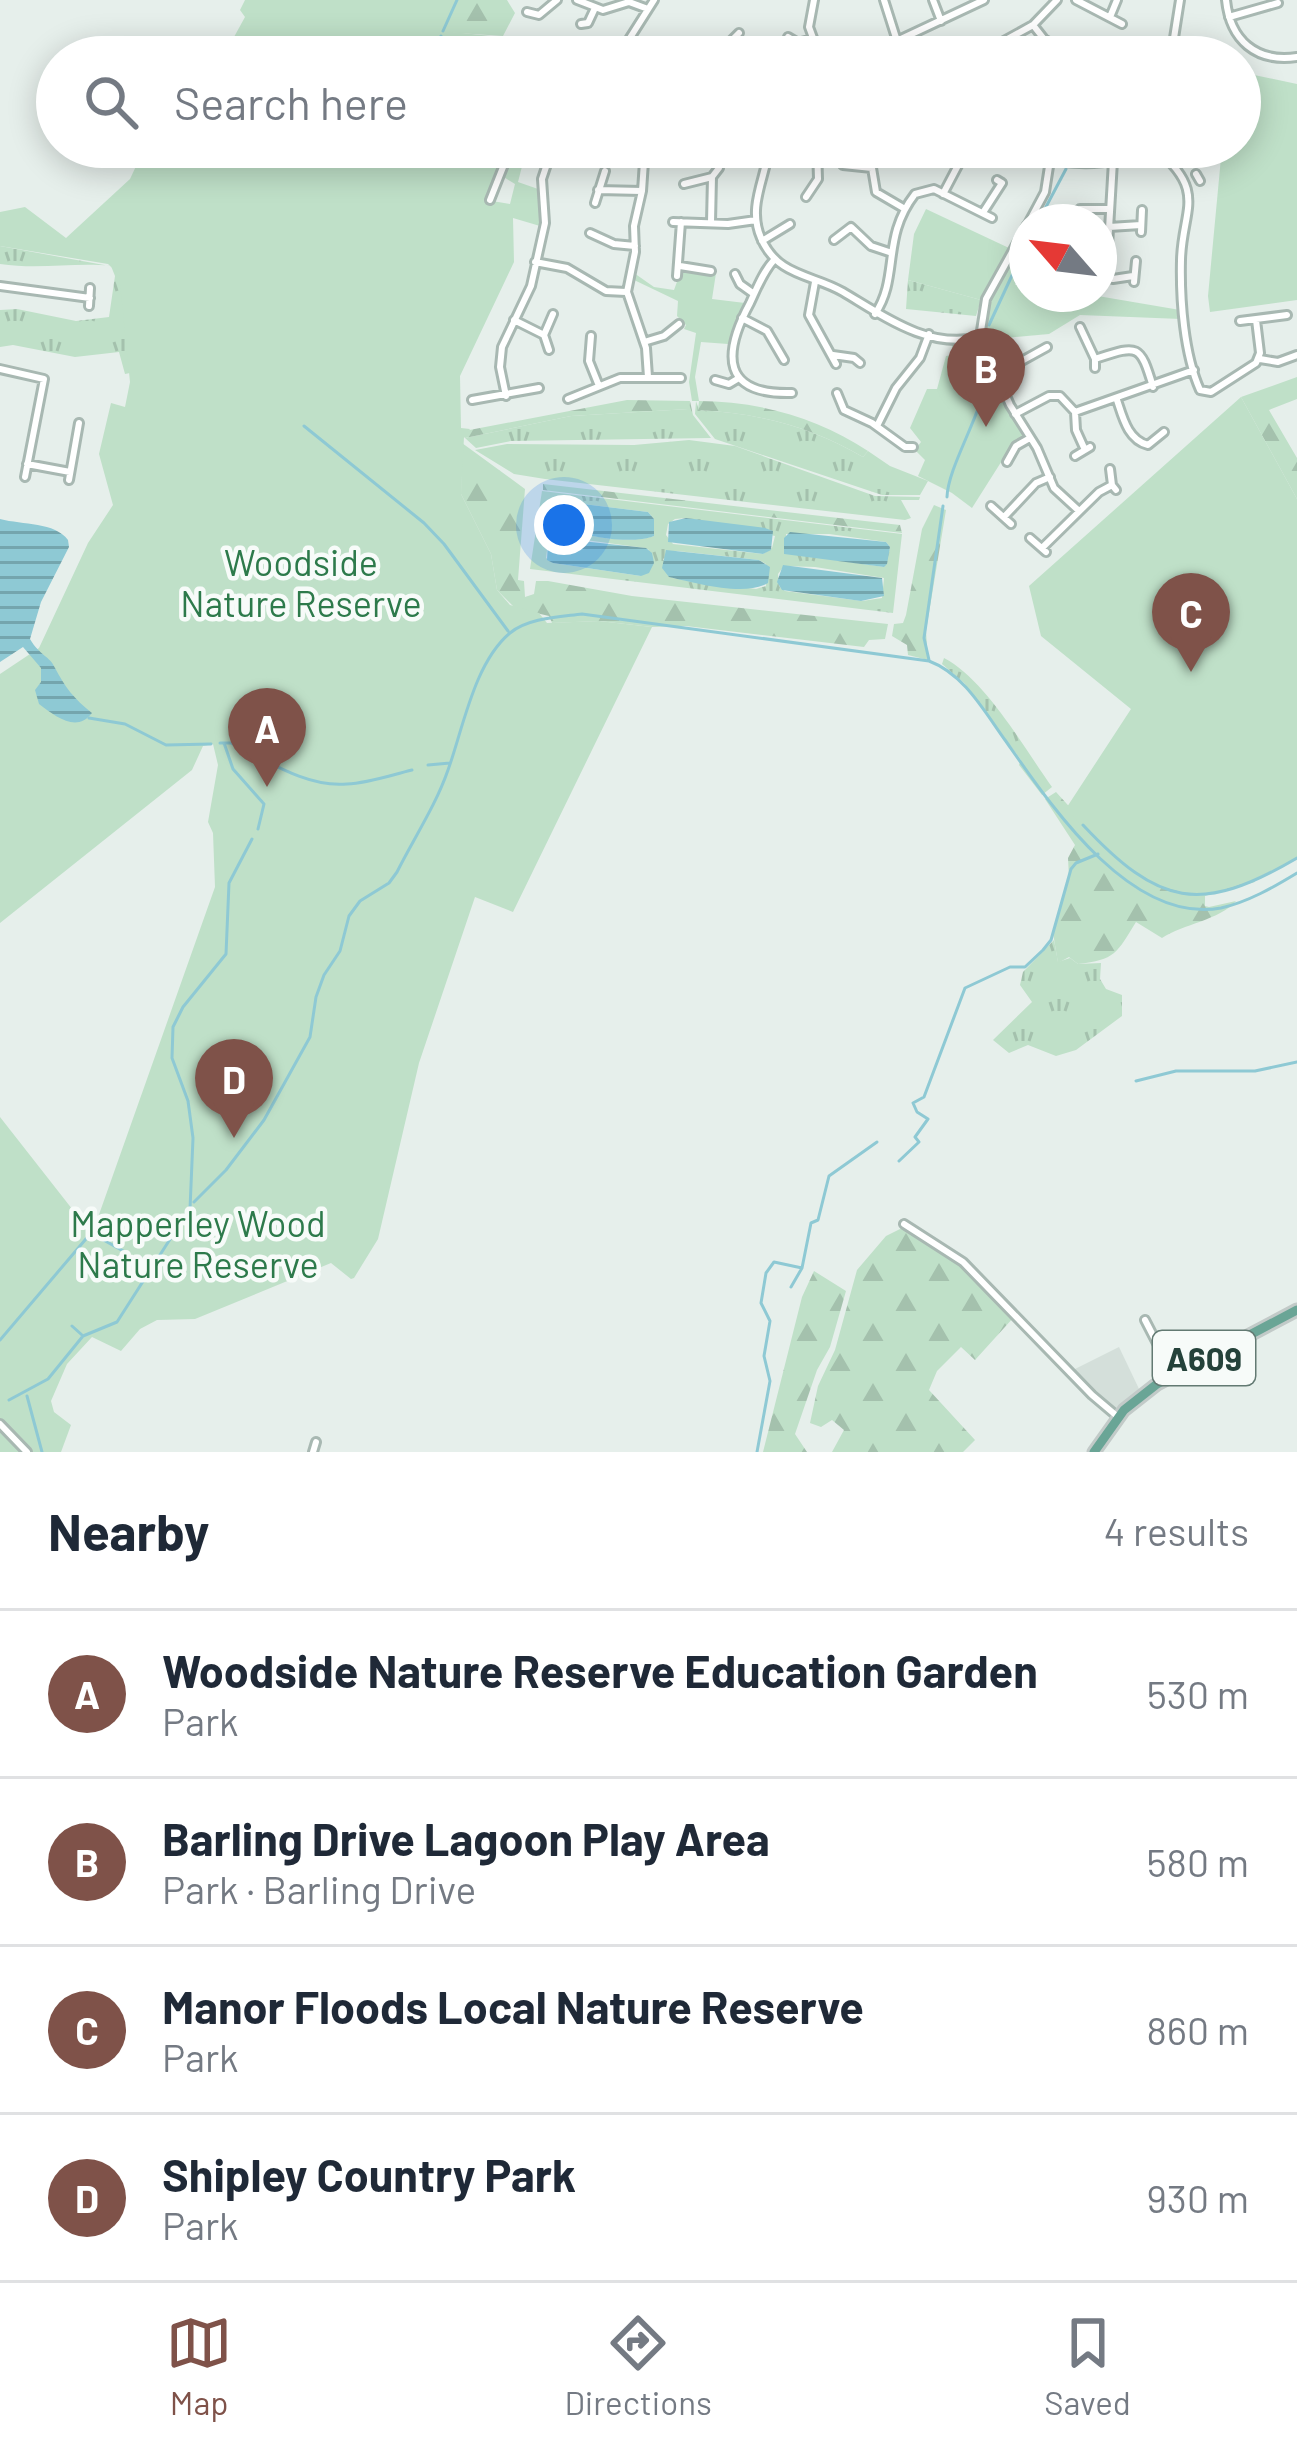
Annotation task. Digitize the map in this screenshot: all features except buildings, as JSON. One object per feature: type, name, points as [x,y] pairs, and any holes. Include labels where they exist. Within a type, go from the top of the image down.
[{"type":"main road","name":"A609","points":[[1094,1452],[1137,1399],[1178,1371],[1297,1310]]},
{"type":"street","points":[[527,12],[537,18],[557,0]]},
{"type":"street","points":[[577,0],[610,10],[631,2],[648,9]]},
{"type":"street","points":[[631,36],[654,0]]},
{"type":"street","points":[[811,36],[814,0]]},
{"type":"street","points":[[884,0],[895,36]]},
{"type":"street","points":[[933,0],[940,21]]},
{"type":"street","points":[[908,36],[984,0]]},
{"type":"street","points":[[1013,36],[1033,25],[1058,0]]},
{"type":"street","points":[[1076,0],[1122,24]]},
{"type":"street","points":[[1110,17],[1117,0]]},
{"type":"street","points":[[1176,36],[1180,0]]},
{"type":"street","points":[[1226,0],[1237,36]]},
{"type":"street","points":[[1228,17],[1278,3]]},
{"type":"street","points":[[581,24],[588,22],[595,8]]},
{"type":"street","points":[[1033,25],[1042,36]]},
{"type":"street","points":[[1261,54],[1297,57]]},
{"type":"street","points":[[490,200],[503,168]]},
{"type":"street","points":[[506,396],[500,353],[530,293],[544,227],[546,168]]},
{"type":"street","points":[[644,168],[627,292],[644,342],[648,377]]},
{"type":"street","points":[[711,222],[712,177],[718,168]]},
{"type":"street","points":[[764,168],[756,220],[762,241],[791,272],[842,291],[898,326],[957,342],[980,337]]},
{"type":"street","points":[[806,196],[819,186],[818,168]]},
{"type":"street","points":[[847,168],[872,168],[878,195],[905,209]]},
{"type":"street","points":[[943,194],[955,168]]},
{"type":"street","points":[[1038,204],[1049,168]]},
{"type":"street","points":[[1109,204],[1112,168]]},
{"type":"street","points":[[1174,168],[1190,208],[1181,256],[1182,284],[1200,390],[1209,393],[1259,359],[1283,361],[1297,355]]},
{"type":"street","points":[[595,203],[605,171]]},
{"type":"street","points":[[684,184],[712,177]]},
{"type":"street","points":[[1184,185],[1198,178]]},
{"type":"street","points":[[983,212],[1002,182],[997,180]]},
{"type":"street","points":[[598,190],[642,190]]},
{"type":"street","points":[[875,314],[885,296],[889,252],[911,197],[923,190],[943,194],[992,218]]},
{"type":"street","points":[[1117,227],[1141,228],[1142,210]]},
{"type":"street","points":[[834,240],[849,227],[850,217]]},
{"type":"street","points":[[677,276],[677,222],[756,220]]},
{"type":"street","points":[[762,241],[790,224]]},
{"type":"street","points":[[849,227],[868,245],[889,252]]},
{"type":"street","points":[[590,233],[614,244],[635,246]]},
{"type":"street","points":[[1009,256],[988,292],[980,337],[1056,490],[1079,511]]},
{"type":"street","points":[[775,259],[742,318],[731,352],[739,378],[754,390],[792,394]]},
{"type":"street","points":[[1117,279],[1134,279],[1136,261]]},
{"type":"street","points":[[535,262],[567,268],[606,291],[627,292]]},
{"type":"street","points":[[678,266],[706,271]]},
{"type":"street","points":[[735,274],[754,294]]},
{"type":"street","points":[[815,282],[809,315],[834,359],[861,362]]},
{"type":"street","points":[[0,286],[89,302],[90,287]]},
{"type":"street","points":[[549,350],[544,335],[553,314]]},
{"type":"street","points":[[1240,321],[1278,321],[1287,315]]},
{"type":"street","points":[[742,318],[765,329],[784,360]]},
{"type":"street","points":[[514,319],[544,335]]},
{"type":"street","points":[[1256,320],[1259,359]]},
{"type":"street","points":[[644,342],[664,336],[679,324]]},
{"type":"street","points":[[1080,327],[1095,364],[1134,344],[1144,357],[1153,387]]},
{"type":"street","points":[[877,427],[920,358],[929,334]]},
{"type":"street","points":[[592,336],[589,361],[599,386]]},
{"type":"street","points":[[996,374],[1048,347]]},
{"type":"street","points":[[1283,361],[1286,371]]},
{"type":"street","points":[[0,369],[44,379],[25,477]]},
{"type":"street","points":[[1075,412],[1194,370]]},
{"type":"street","points":[[568,399],[579,399],[620,378],[675,380]]},
{"type":"street","points":[[715,380],[730,384],[739,378]]},
{"type":"street","points":[[472,400],[525,395],[539,388]]},
{"type":"street","points":[[837,393],[840,410],[905,447],[913,447]]},
{"type":"street","points":[[1015,414],[1052,395],[1064,399],[1075,412],[1076,430],[1087,448],[1075,456]]},
{"type":"street","points":[[1117,400],[1127,428],[1142,448],[1164,432]]},
{"type":"street","points":[[27,464],[69,476],[75,426]]},
{"type":"street","points":[[1008,462],[1016,446],[1030,438]]},
{"type":"street","points":[[1030,538],[1044,550],[1079,511],[1114,488],[1110,470]]},
{"type":"street","points":[[1004,517],[1036,483],[1050,477]]},
{"type":"street","points":[[991,506],[1011,524]]},
{"type":"street","points":[[904,1224],[963,1262],[1118,1417]]},
{"type":"street","points":[[1145,1320],[1178,1371]]},
{"type":"street","points":[[0,1424],[27,1452]]},
{"type":"street","points":[[313,1452],[316,1442]]},
{"type":"shaded area","points":[[1119,1347],[1140,1391],[1118,1410],[1108,1406],[1073,1370]]},
{"type":"green space","points":[[245,0],[452,0],[443,31],[492,36],[235,36],[245,17],[240,10]]},
{"type":"green space","points":[[293,0],[507,0],[515,13],[503,36],[442,32],[263,36]]},
{"type":"green space","points":[[1261,76],[1297,84],[1297,300],[1210,312],[1220,168],[1261,168]]},
{"type":"green space","name":"Woodside Nature Reserve","points":[[135,168],[498,168],[486,200],[510,204],[515,184],[502,176],[506,168],[522,168],[518,182],[538,189],[541,223],[513,218],[514,262],[460,376],[461,428],[470,429],[464,437],[461,494],[491,554],[497,590],[510,605],[539,613],[547,623],[599,621],[652,627],[513,912],[475,897],[419,1063],[378,1239],[354,1278],[331,1263],[195,1319],[157,1320],[140,1329],[121,1351],[92,1337],[67,1364],[51,1401],[54,1412],[71,1425],[61,1452],[0,1452],[0,1117],[87,1228],[96,1223],[215,887],[213,833],[208,822],[218,765],[213,744],[203,746],[192,770],[0,923],[0,674],[39,648],[88,543],[113,505],[99,454],[111,403],[125,407],[130,382],[119,274],[108,264],[0,246],[0,212],[25,207],[66,238],[130,179]]},
{"type":"green space","points":[[926,209],[1009,248],[981,300],[908,280],[914,234]]},
{"type":"green space","points":[[0,246],[109,266],[0,264]]},
{"type":"green space","points":[[1009,264],[1009,312],[1117,312],[1117,299],[1180,310],[1181,319],[1080,315],[1049,334],[995,339],[1002,367],[995,366],[983,337],[985,309]]},
{"type":"green space","points":[[111,266],[120,275],[130,373],[125,374],[119,352],[75,357],[13,345],[0,347],[0,310],[76,321],[109,317],[115,276]]},
{"type":"green space","points":[[682,268],[716,273],[712,299],[745,303],[728,344],[701,342],[695,377],[699,401],[692,401],[689,382],[696,333],[684,329],[686,325],[677,316],[678,301],[632,279],[634,273],[654,287],[674,290]]},
{"type":"green space","points":[[908,280],[981,300],[976,316],[906,309]]},
{"type":"green space","points":[[972,342],[980,347],[1024,437],[1010,448],[972,508],[918,476],[925,460],[915,450],[921,442],[910,428],[927,389],[937,389],[952,344]]},
{"type":"green space","points":[[1297,377],[1297,399],[1269,410],[1297,458],[1297,499],[1241,397]]},
{"type":"green space","points":[[1241,397],[1297,499],[1297,859],[1226,889],[1178,891],[1135,874],[1115,860],[1067,807],[1131,709],[1041,636],[1029,586]]},
{"type":"green space","points":[[627,400],[690,401],[689,409],[571,416],[465,438],[459,432]]},
{"type":"green space","points":[[690,401],[693,415],[711,438],[511,441],[476,448],[465,438],[571,416],[688,409]]},
{"type":"green space","points":[[696,401],[699,410],[763,418],[824,437],[863,457],[868,451],[928,481],[920,495],[882,495],[715,439],[695,414]]},
{"type":"green space","points":[[699,401],[787,414],[829,429],[868,451],[863,457],[824,437],[763,418],[698,410]]},
{"type":"green space","points":[[689,440],[735,446],[875,496],[920,497],[901,500],[911,518],[905,520],[514,474],[475,450],[507,444],[634,445]]},
{"type":"green space","points":[[462,443],[525,489],[518,580],[524,581],[525,597],[534,594],[536,581],[548,581],[632,596],[888,624],[885,639],[869,640],[864,647],[686,626],[552,623],[549,616],[515,608],[497,590],[491,554],[461,494]]},
{"type":"green space","points":[[543,484],[900,525],[902,533],[543,490]]},
{"type":"green space","points":[[542,491],[902,534],[893,613],[530,569]],"holes":[[[583,504],[648,512],[654,519],[654,536],[601,537],[572,531],[551,520]],[[686,518],[775,536],[772,548],[763,554],[673,544],[666,535],[668,524]],[[786,534],[886,542],[890,547],[884,567],[786,553]],[[578,539],[649,550],[641,576],[553,563],[546,558],[548,543]],[[677,551],[766,564],[766,586],[756,589],[673,578],[663,559]],[[784,566],[884,578],[882,598],[862,601],[785,591],[779,586],[778,574]]]},
{"type":"green space","points":[[934,505],[946,510],[926,631],[928,660],[908,655],[907,645],[892,636],[894,624],[903,623],[906,615],[922,529]]},
{"type":"green space","points":[[944,658],[975,682],[1003,716],[1052,787],[1042,795],[964,683],[942,664]]},
{"type":"green space","points":[[1056,792],[1117,859],[1253,877],[1255,882],[1205,896],[1209,907],[1236,901],[1221,913],[1162,938],[1136,922],[1108,957],[1078,964],[1069,957],[1058,963],[1053,933],[1069,878],[1068,858],[1075,845],[1045,799]]},
{"type":"green space","points":[[1054,940],[1058,962],[1070,958],[1078,964],[1101,963],[1100,979],[1106,989],[1122,995],[1122,1016],[1076,1050],[1056,1056],[1028,1045],[1009,1053],[993,1040],[1032,1002],[1020,985],[1023,972]]},
{"type":"green space","points":[[904,1227],[961,1264],[1014,1317],[975,1360],[961,1347],[937,1371],[929,1390],[975,1440],[963,1452],[832,1452],[844,1430],[832,1420],[821,1427],[810,1423],[818,1386],[835,1350],[857,1270],[886,1236]]},
{"type":"green space","points":[[814,1271],[846,1291],[830,1347],[795,1434],[807,1452],[763,1452],[802,1297]]},
{"type":"water","points":[[558,505],[648,512],[654,519],[654,536],[600,538],[550,521]]},
{"type":"water","points":[[686,518],[773,531],[771,550],[763,554],[668,542],[669,522]]},
{"type":"water","points":[[0,519],[47,527],[68,540],[30,639],[92,713],[80,722],[59,718],[39,704],[35,690],[41,682],[41,668],[23,647],[0,662]]},
{"type":"water","points":[[790,532],[886,542],[890,547],[887,564],[784,554],[784,538]]},
{"type":"water","points":[[548,541],[646,548],[654,563],[641,576],[553,563],[547,560]]},
{"type":"water","points":[[666,550],[759,560],[770,567],[768,583],[733,589],[669,577],[662,568]]},
{"type":"water","points":[[783,565],[882,578],[884,596],[861,601],[782,590],[777,582]]},
{"type":"waterway","points":[[443,31],[457,0]]},
{"type":"waterway","points":[[1048,204],[1066,169]]},
{"type":"waterway","points":[[989,325],[1009,282]]},
{"type":"waterway","points":[[947,497],[988,373]]},
{"type":"waterway","points":[[304,426],[424,523],[508,631]]},
{"type":"waterway","points":[[929,660],[924,638],[943,506]]},
{"type":"waterway","points":[[194,1202],[264,1120],[310,1037],[316,997],[340,951],[349,916],[360,901],[389,883],[397,872],[443,783],[487,661],[510,633],[535,621],[582,614],[929,661],[953,675],[972,695],[1069,826],[1125,879],[1155,898],[1187,908],[1221,908],[1297,873]]},
{"type":"waterway","points":[[89,718],[125,724],[166,745],[211,744]]},
{"type":"waterway","points":[[220,743],[231,743],[317,782],[363,782],[412,770]]},
{"type":"waterway","points":[[224,743],[233,769],[264,804],[258,829]]},
{"type":"waterway","points":[[428,765],[450,763]]},
{"type":"waterway","points":[[1083,825],[1135,872],[1182,893],[1233,888],[1297,858]]},
{"type":"waterway","points":[[190,1209],[193,1138],[188,1101],[172,1058],[173,1027],[183,1007],[226,954],[229,883],[252,839]]},
{"type":"waterway","points":[[899,1161],[919,1142],[915,1137],[928,1119],[913,1103],[924,1097],[965,988],[1010,967],[1025,967],[1043,950],[1051,940],[1071,869],[1098,854]]},
{"type":"waterway","points":[[1136,1081],[1176,1071],[1255,1071],[1297,1062]]},
{"type":"waterway","points":[[791,1287],[802,1268],[811,1223],[818,1220],[829,1176],[877,1142]]},
{"type":"waterway","points":[[9,1400],[48,1379],[83,1336],[117,1322],[190,1208]]},
{"type":"waterway","points":[[0,1340],[91,1233],[125,1252]]},
{"type":"waterway","points":[[757,1452],[770,1381],[764,1356],[770,1321],[761,1303],[766,1273],[774,1262],[802,1268]]},
{"type":"waterway","points":[[72,1326],[82,1335]]},
{"type":"waterway","points":[[27,1396],[42,1452]]},
{"type":"place","name":"Barling Drive Lagoon Play Area","points":[[986,427]]},
{"type":"place","name":"Manor Floods Local Nature Reserve","points":[[1191,672]]},
{"type":"place","name":"Woodside Nature Reserve Education Garden","points":[[267,787]]},
{"type":"place","name":"Shipley Country Park","points":[[234,1138]]},
{"type":"park label","name":"Mapperley Wood Nature Reserve","points":[[198,1242]]}]
